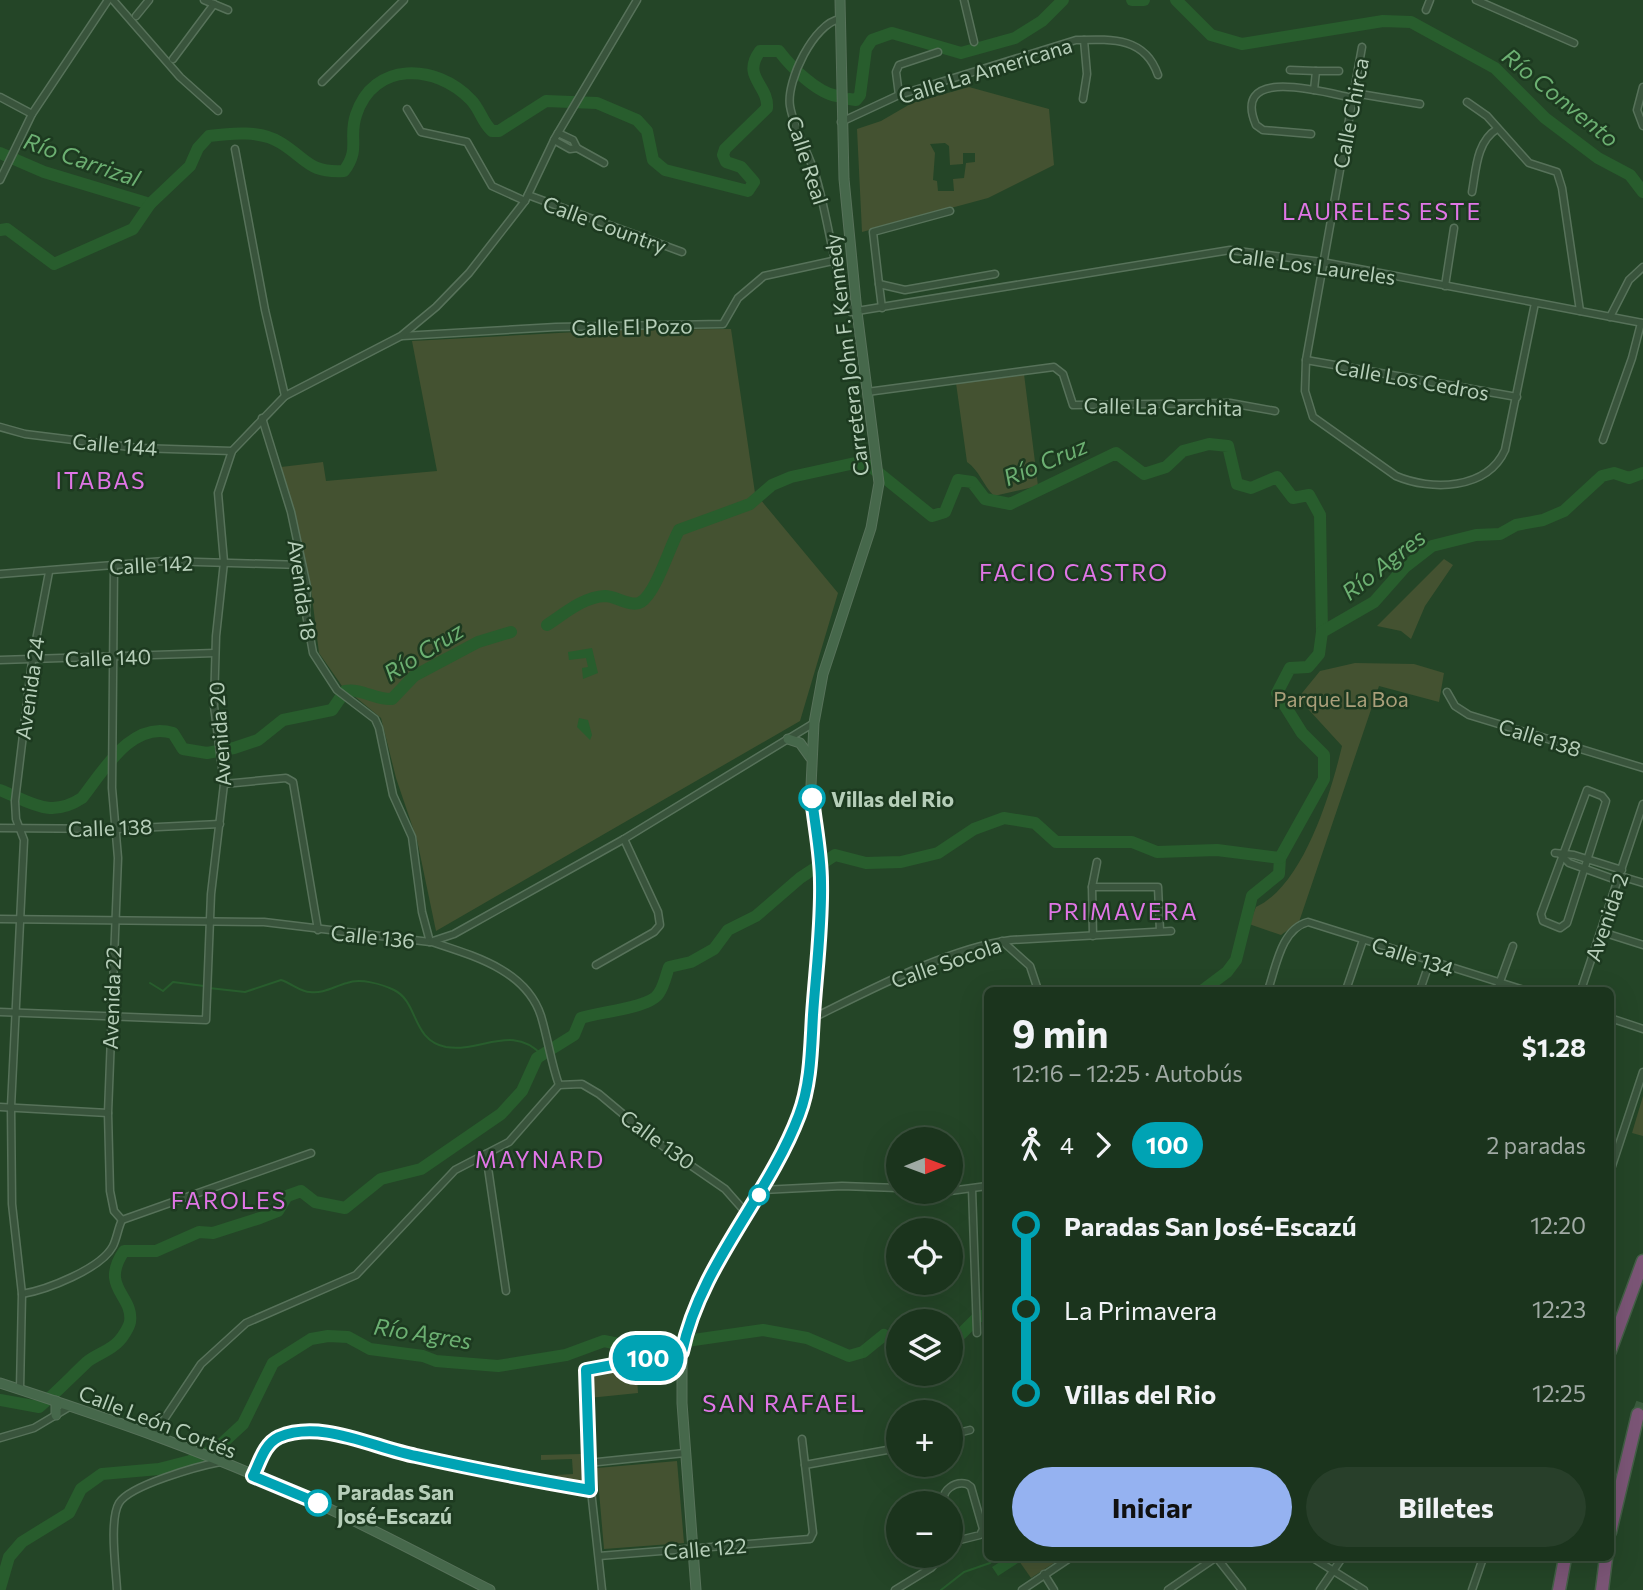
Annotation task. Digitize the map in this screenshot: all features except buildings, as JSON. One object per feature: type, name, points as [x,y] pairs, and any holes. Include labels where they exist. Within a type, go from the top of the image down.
[{"type":"highway","points":[[1614,1341],[1643,1261]]},
{"type":"highway","points":[[1614,1515],[1638,1414]]},
{"type":"highway","points":[[1559,1590],[1564,1561]]},
{"type":"highway","points":[[1602,1590],[1606,1561]]},
{"type":"main road","name":"Carretera John F. Kennedy","points":[[696,1590],[685,1454],[682,1349],[686,1330],[705,1286],[762,1190],[800,1114],[810,1069],[821,882],[811,758],[814,723],[823,674],[871,528],[879,483],[857,312],[841,122],[840,0]]},
{"type":"main road","points":[[788,739],[800,743],[811,758]]},
{"type":"main road","name":"Calle León Cortés","points":[[0,1383],[153,1436],[318,1503],[491,1590]]},
{"type":"main road","points":[[55,1401],[56,1415]]},
{"type":"street","points":[[0,180],[32,114],[105,3],[97,0]]},
{"type":"street","points":[[113,0],[180,77],[218,111]]},
{"type":"street","points":[[136,16],[149,0]]},
{"type":"street","points":[[204,0],[228,10]]},
{"type":"street","points":[[322,82],[404,0]]},
{"type":"street","points":[[232,450],[285,396],[401,336],[436,307],[468,274],[526,198],[554,140],[637,0]]},
{"type":"street","points":[[964,0],[974,42]]},
{"type":"street","points":[[1426,10],[1430,0]]},
{"type":"street","points":[[1476,0],[1574,43]]},
{"type":"street","points":[[173,59],[214,4]]},
{"type":"street","name":"Calle Real","points":[[840,19],[832,20],[813,36],[790,97],[790,106],[816,175],[849,310],[857,312]]},
{"type":"street","points":[[1083,99],[1087,74],[1084,40]]},
{"type":"street","name":"Calle La Americana","points":[[841,122],[899,95],[1084,40],[1124,43],[1144,50],[1152,57],[1158,75]]},
{"type":"street","name":"Calle Chirca","points":[[1362,47],[1306,360],[1306,396],[1316,420],[1396,477],[1419,484],[1458,483],[1489,470],[1505,450],[1535,303]]},
{"type":"street","points":[[899,95],[896,72],[899,65],[938,52]]},
{"type":"street","points":[[1290,70],[1339,71]]},
{"type":"street","points":[[1314,90],[1316,71]]},
{"type":"street","points":[[1311,134],[1263,130],[1256,125],[1252,107],[1256,96],[1273,86],[1420,104]]},
{"type":"street","points":[[1643,87],[1637,110],[1643,126]]},
{"type":"street","points":[[0,97],[32,114]]},
{"type":"street","points":[[1467,103],[1480,109],[1528,163],[1557,173],[1565,206],[1580,311]]},
{"type":"street","name":"Calle Country","points":[[407,110],[421,132],[467,142],[492,186],[682,252]]},
{"type":"street","points":[[1472,192],[1480,150],[1485,140],[1497,130]]},
{"type":"street","points":[[558,133],[573,140],[578,148],[604,163]]},
{"type":"street","points":[[554,140],[570,149],[578,148]]},
{"type":"street","points":[[235,149],[265,310],[285,396]]},
{"type":"street","points":[[883,308],[873,232],[950,211]]},
{"type":"street","points":[[1445,286],[1454,228]]},
{"type":"street","name":"Calle Los Laureles","points":[[857,312],[1230,250],[1322,262],[1642,323]]},
{"type":"street","name":"Calle El Pozo","points":[[401,336],[556,327],[723,324],[738,298],[764,276],[837,260]]},
{"type":"street","points":[[1610,317],[1629,280],[1643,267]]},
{"type":"street","points":[[879,284],[905,290],[995,274]]},
{"type":"street","points":[[1602,440],[1634,353],[1642,323]]},
{"type":"street","name":"Calle Los Cedros","points":[[1306,360],[1517,397]]},
{"type":"street","name":"Calle La Carchita","points":[[867,392],[1054,367],[1063,374],[1073,405],[1230,403],[1275,411]]},
{"type":"street","name":"Avenida 18","points":[[262,418],[291,512],[302,565],[313,653],[337,690],[375,719],[379,728],[393,795],[412,837],[424,920],[430,942]]},
{"type":"street","name":"Calle 144","points":[[0,427],[24,434],[138,448],[232,450]]},
{"type":"street","name":"Avenida 20","points":[[111,1016],[206,1020],[210,923],[224,784],[216,738],[215,653],[224,562],[218,493],[232,450]]},
{"type":"street","name":"Calle 142","points":[[0,574],[164,561],[302,565]]},
{"type":"street","points":[[114,566],[114,657]]},
{"type":"street","name":"Avenida 24","points":[[20,1390],[22,1294],[12,1204],[11,1107],[24,840],[15,801],[32,661],[49,572]]},
{"type":"street","name":"Calle 140","points":[[0,660],[215,653]]},
{"type":"street","name":"Avenida 22","points":[[114,657],[112,772],[117,829],[108,1112],[110,1191],[114,1211],[122,1220]]},
{"type":"street","name":"Calle 138","points":[[1447,692],[1455,706],[1469,715],[1643,768]]},
{"type":"street","name":"Calle 136","points":[[0,919],[264,922],[430,942],[454,934],[624,839],[814,723]]},
{"type":"street","points":[[224,784],[286,778],[293,782],[318,930]]},
{"type":"street","points":[[1587,790],[1602,796],[1606,801],[1563,928],[1543,922],[1541,914],[1558,854],[1587,790]]},
{"type":"street","name":"Avenida 2","points":[[1582,987],[1643,804]]},
{"type":"street","name":"Calle 138","points":[[0,828],[117,829],[220,824]]},
{"type":"street","points":[[1634,833],[1643,836]]},
{"type":"street","points":[[596,965],[654,932],[660,925],[658,912],[624,839]]},
{"type":"street","points":[[1558,854],[1587,859],[1620,876]]},
{"type":"street","points":[[1558,854],[1584,870],[1643,883]]},
{"type":"street","points":[[1093,936],[1092,887],[1097,862]]},
{"type":"street","points":[[1160,932],[1158,887],[1165,879]]},
{"type":"street","points":[[1092,887],[1158,887]]},
{"type":"street","name":"Calle 134","points":[[1269,987],[1284,943],[1293,929],[1302,923],[1320,923],[1363,940],[1514,987]]},
{"type":"street","name":"Calle Socola","points":[[813,1018],[902,975],[1002,941],[1171,931]]},
{"type":"street","points":[[1602,932],[1643,945]]},
{"type":"street","points":[[454,934],[455,950]]},
{"type":"street","points":[[1347,987],[1363,940]]},
{"type":"street","points":[[1002,941],[1030,966],[1037,987]]},
{"type":"street","points":[[153,1436],[201,1364],[246,1323],[356,1275],[455,1170],[509,1142],[558,1086],[541,1014],[529,992],[501,969],[430,942]]},
{"type":"street","points":[[1498,987],[1513,946]]},
{"type":"street","points":[[1421,987],[1430,961]]},
{"type":"street","points":[[0,1012],[111,1016]]},
{"type":"street","points":[[1614,1019],[1643,1029]]},
{"type":"street","points":[[1614,1160],[1643,1072]]},
{"type":"street","name":"Calle 130","points":[[558,1086],[582,1084],[599,1094],[654,1140],[725,1189],[748,1215]]},
{"type":"street","points":[[0,1107],[108,1112]]},
{"type":"street","points":[[22,1294],[43,1290],[104,1257],[113,1246],[122,1220],[311,1153]]},
{"type":"street","points":[[486,1154],[506,1291]]},
{"type":"street","points":[[762,1190],[842,1186],[886,1188]]},
{"type":"street","points":[[963,1190],[984,1187]]},
{"type":"street","points":[[972,1189],[977,1333]]},
{"type":"street","points":[[603,1590],[590,1490],[586,1370],[682,1349]]},
{"type":"street","points":[[0,1438],[34,1428],[71,1406]]},
{"type":"street","points":[[963,1432],[970,1430]]},
{"type":"street","points":[[253,1476],[271,1442],[286,1434],[315,1432],[354,1439],[412,1456],[590,1490]]},
{"type":"street","points":[[802,1439],[805,1465],[886,1450]]},
{"type":"street","points":[[588,1462],[685,1454]]},
{"type":"street","points":[[117,1590],[114,1556],[119,1503],[140,1489],[215,1460]]},
{"type":"street","name":"Calle 122","points":[[599,1556],[810,1539],[813,1533],[805,1465]]},
{"type":"street","points":[[946,1491],[948,1488],[967,1484],[982,1522],[983,1529],[979,1535],[963,1540]]},
{"type":"street","points":[[1022,1590],[1065,1561]]},
{"type":"street","points":[[1168,1590],[1212,1561]]},
{"type":"street","points":[[1218,1561],[1242,1590]]},
{"type":"street","points":[[1317,1561],[1364,1590]]},
{"type":"street","points":[[1320,1590],[1340,1561]]},
{"type":"street","points":[[1472,1590],[1482,1561]]},
{"type":"street","points":[[895,1590],[931,1568]]},
{"type":"street","points":[[1044,1574],[1054,1590]]},
{"type":"green space","points":[[969,87],[1049,109],[1054,165],[988,198],[862,232],[857,129],[881,121],[912,103]],"holes":[[[945,143],[949,146],[950,165],[963,164],[963,153],[975,153],[975,162],[966,163],[964,178],[953,179],[954,191],[938,191],[937,181],[933,180],[935,153],[930,144]]]},
{"type":"green space","points":[[731,329],[755,493],[838,593],[800,721],[436,931],[417,840],[396,778],[381,718],[342,686],[319,653],[310,581],[281,467],[323,462],[326,481],[437,471],[412,341],[613,330]]},
{"type":"green space","points":[[1024,374],[1038,486],[994,496],[967,462],[956,383]]},
{"type":"green space","points":[[1444,559],[1453,565],[1425,606],[1411,639],[1401,631],[1377,626]]},
{"type":"green space","name":"Parque La Boa","points":[[1355,663],[1414,664],[1444,673],[1439,702],[1379,686],[1299,922],[1281,935],[1249,924],[1256,907],[1273,896],[1288,880],[1301,859],[1331,788],[1342,746],[1298,698],[1320,671]]},
{"type":"green space","points":[[1643,1096],[1643,1136],[1632,1133]]},
{"type":"green space","points":[[636,1363],[638,1393],[589,1398],[588,1371]]},
{"type":"green space","points":[[582,1454],[584,1486],[540,1476],[573,1474],[572,1459],[541,1460],[541,1455]]},
{"type":"green space","points":[[677,1461],[684,1543],[604,1549],[597,1468]]},
{"type":"green space","points":[[1019,1561],[1057,1561],[1031,1578]]},
{"type":"shaded area","points":[[592,648],[598,673],[583,679],[582,668],[588,667],[586,658],[569,660],[568,652]]},
{"type":"shaded area","points":[[579,718],[588,720],[592,735],[590,740],[577,727]]},
{"type":"shaded area","points":[[1001,1561],[1018,1563],[998,1576],[992,1567]]},
{"type":"waterway","name":"Río Convento","points":[[849,99],[856,100],[860,95],[866,49],[872,40],[892,33],[961,53],[1015,38],[1042,21],[1063,0]]},
{"type":"waterway","name":"Río Convento","points":[[1132,0],[1144,0]]},
{"type":"waterway","name":"Río Convento","points":[[1176,0],[1211,35],[1242,44],[1383,21],[1411,22],[1495,68],[1545,118],[1598,158],[1630,175],[1643,192]]},
{"type":"waterway","name":"Río Convento","points":[[0,230],[7,229],[54,264],[133,229],[150,204],[190,166],[198,148],[209,136],[236,133],[264,136],[281,143],[316,168],[344,171],[352,156],[354,123],[364,97],[376,85],[407,73],[441,79],[457,88],[471,100],[492,131],[499,131],[546,101],[597,103],[637,120],[647,131],[653,160],[665,170],[748,191],[754,182],[741,167],[726,162],[723,155],[725,149],[767,108],[764,93],[753,68],[760,51],[779,51],[813,85],[837,96]]},
{"type":"waterway","name":"Río Carrizal","points":[[0,153],[44,172],[150,204]]},
{"type":"waterway","name":"Río Cruz","points":[[547,625],[574,607],[597,597],[605,596],[633,604],[641,602],[657,580],[679,530],[750,504],[772,485],[791,477],[855,463],[870,466],[932,516],[945,512],[958,480],[972,482],[985,499],[1010,504],[1116,453],[1144,474],[1166,467],[1183,451],[1209,444],[1228,446],[1237,484],[1251,488],[1277,477],[1293,498],[1309,495],[1320,515],[1322,632]]},
{"type":"waterway","name":"Río Agres","points":[[1207,987],[1227,972],[1236,960],[1252,896],[1279,874],[1280,858],[1324,779],[1324,755],[1302,733],[1277,693],[1290,668],[1308,667],[1319,654],[1322,632],[1374,602],[1405,567],[1432,546],[1476,535],[1500,534],[1516,525],[1543,520],[1564,511],[1602,476],[1614,473],[1629,478],[1643,473]]},
{"type":"waterway","name":"Río Cruz","points":[[0,790],[50,808],[71,804],[82,798],[120,750],[145,734],[158,731],[173,733],[183,749],[207,753],[234,748],[258,740],[283,720],[332,710],[345,691],[392,699],[414,676],[478,642],[511,632]]},
{"type":"waterway","points":[[0,1400],[39,1407],[87,1362],[121,1339],[130,1322],[130,1313],[116,1283],[115,1274],[124,1251],[156,1251],[199,1232],[213,1233],[260,1218],[278,1211],[287,1196],[301,1191],[315,1202],[345,1208],[381,1179],[421,1169],[501,1114],[522,1091],[537,1058],[574,1035],[581,1018],[636,1006],[654,998],[662,987],[669,967],[691,962],[714,949],[728,930],[756,916],[800,878],[835,855],[866,863],[901,862],[938,853],[974,829],[1004,818],[1035,823],[1056,842],[1132,842],[1157,852],[1217,850],[1280,858]]},
{"type":"waterway","points":[[209,988],[245,992],[281,980],[303,991],[315,992],[352,982],[371,982],[394,990],[402,996],[421,1029],[435,1043],[459,1048],[496,1041],[519,1041],[542,1055]]},
{"type":"waterway","points":[[150,983],[163,991],[173,982],[204,986]]},
{"type":"waterway","name":"Río Agres","points":[[963,1332],[979,1316],[984,1316]]},
{"type":"waterway","name":"Río Agres","points":[[0,1588],[9,1557],[22,1542],[69,1513],[81,1489],[102,1474],[159,1469],[190,1461],[216,1449],[243,1424],[273,1363],[311,1339],[348,1337],[370,1349],[423,1356],[436,1361],[498,1366],[566,1355],[604,1341],[638,1348],[763,1330],[807,1338],[849,1356],[863,1352],[884,1335],[886,1336]]},
{"type":"waterway","points":[[941,1590],[964,1572],[992,1561]]},
{"type":"tunnel","points":[[1638,1414],[1643,1400]]},
{"type":"bus line","name":"100","points":[[318,1503],[253,1476],[271,1442],[286,1434],[315,1432],[354,1439],[412,1456],[590,1490],[586,1370],[682,1352],[686,1330],[705,1286],[762,1190],[800,1114],[810,1069],[820,915],[821,882],[812,798]]},
{"type":"place","name":"Villas del Rio","points":[[812,798]]},
{"type":"place","name":"Paradas San José-Escazú","points":[[318,1503]]},
{"type":"district","name":"LAURELES ESTE","points":[[1382,211]]},
{"type":"district","name":"ITABAS","points":[[101,480]]},
{"type":"district","name":"FACIO CASTRO","points":[[1074,572]]},
{"type":"district","name":"PRIMAVERA","points":[[1123,911]]},
{"type":"district","name":"MAYNARD","points":[[540,1159]]},
{"type":"district","name":"FAROLES","points":[[229,1200]]},
{"type":"district","name":"SAN RAFAEL","points":[[784,1402]]}]
